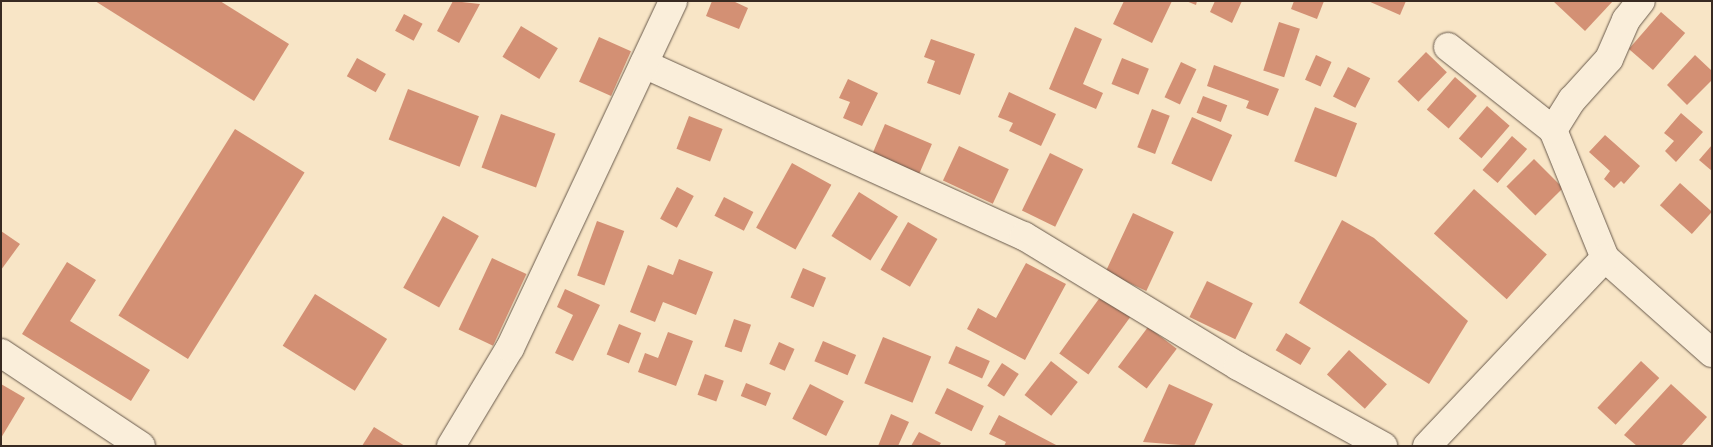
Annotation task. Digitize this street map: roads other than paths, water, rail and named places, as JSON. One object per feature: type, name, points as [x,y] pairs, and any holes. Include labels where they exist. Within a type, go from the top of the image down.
[{"type":"street","points":[[451,446],[510,348],[673,1]]},
{"type":"street","points":[[1553,130],[1572,100],[1609,59],[1626,20],[1641,1]]},
{"type":"street","points":[[1448,47],[1553,130],[1605,258],[1712,353]]},
{"type":"street","points":[[644,64],[1024,236],[1238,366],[1383,446]]},
{"type":"street","points":[[1426,446],[1605,258]]},
{"type":"street","points":[[1,353],[140,446]]}]
